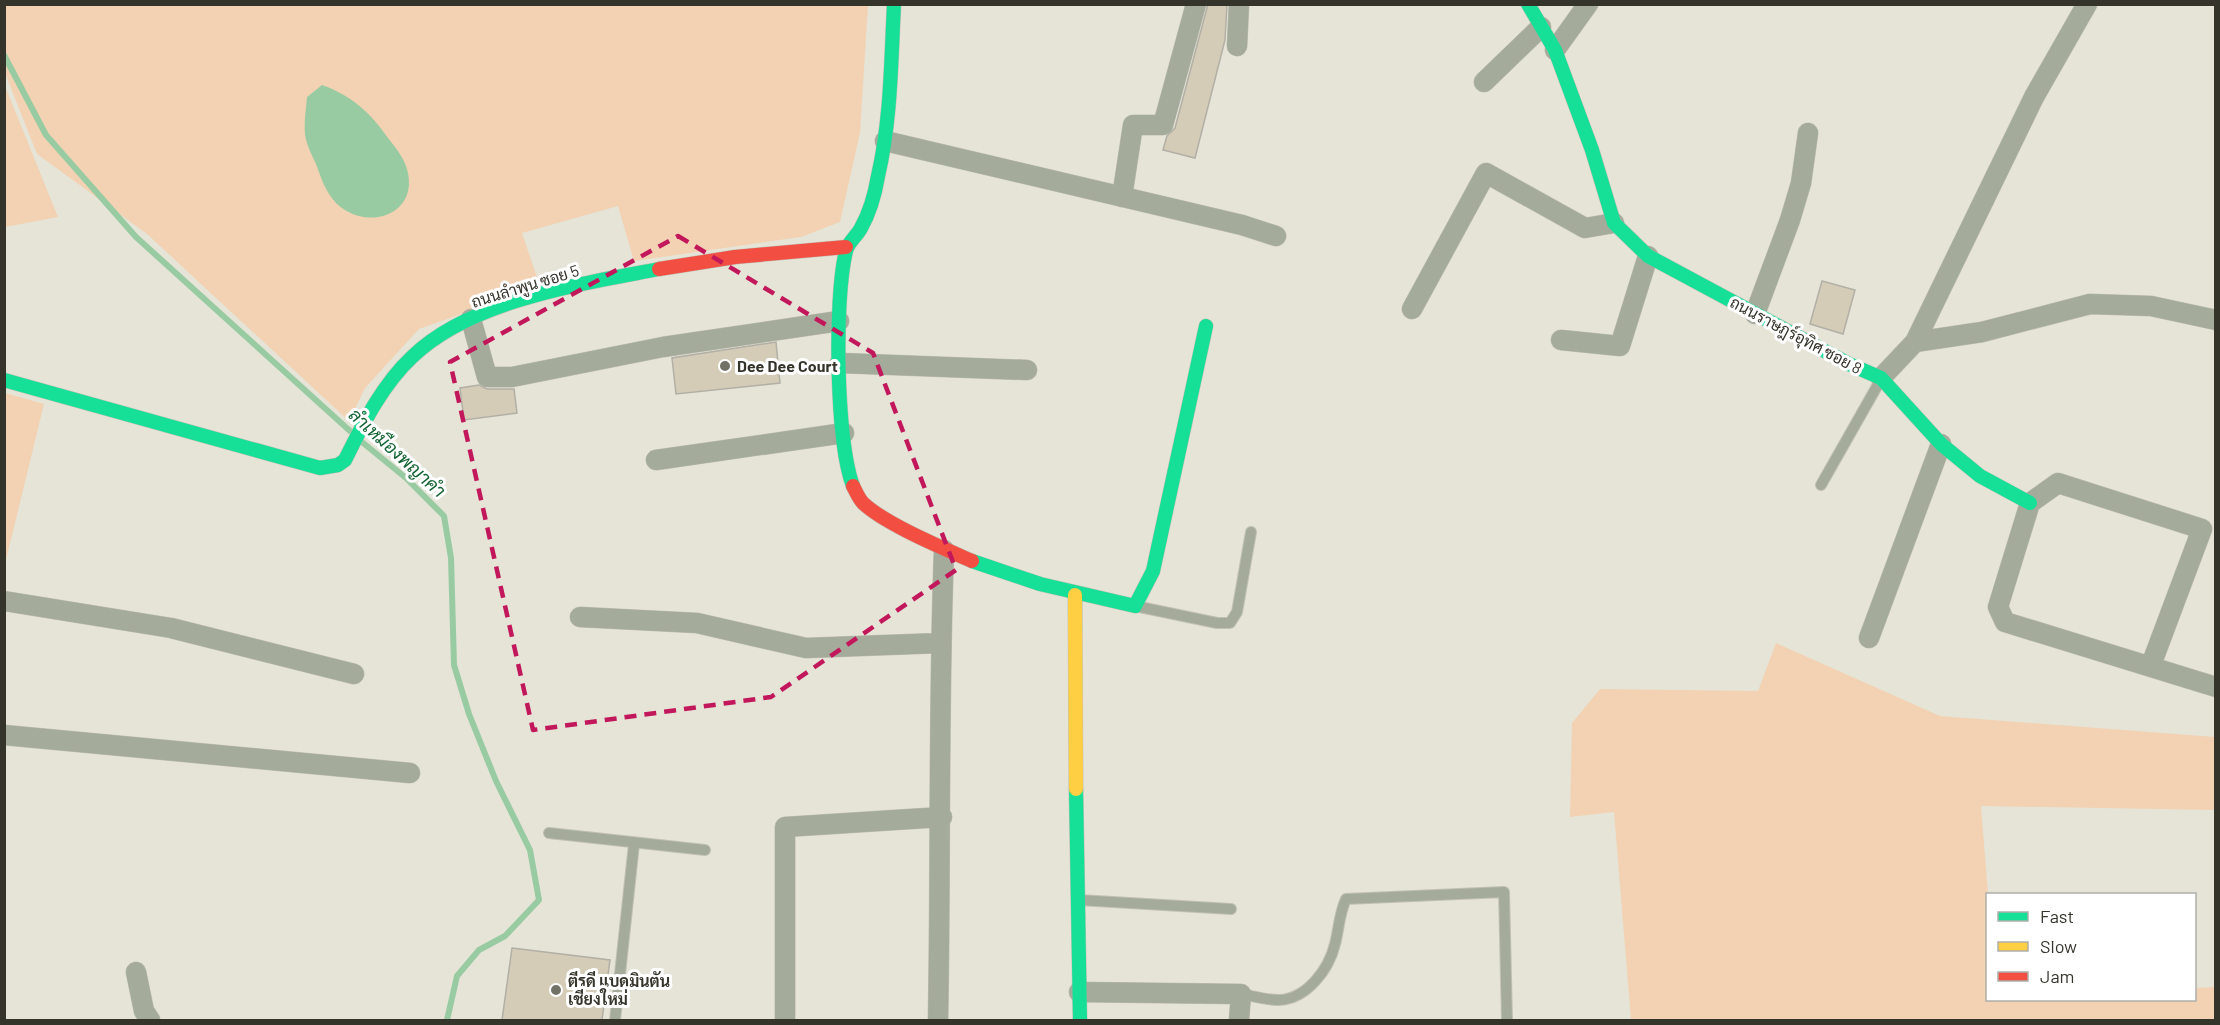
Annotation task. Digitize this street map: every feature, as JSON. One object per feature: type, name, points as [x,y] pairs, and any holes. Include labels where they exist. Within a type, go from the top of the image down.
[{"type":"street","points":[[894,4],[885,141],[861,229],[846,248],[839,321],[844,433],[848,464],[860,501],[944,550],[1075,595],[1135,606],[1153,571],[1206,326]]},
{"type":"street","points":[[1122,197],[1133,125],[1163,125],[1196,4]]},
{"type":"street","points":[[1237,46],[1239,4]]},
{"type":"street","name":"ถนนราษฎร์อุทิศ ซอย 8","points":[[1528,4],[1555,50],[1592,150],[1614,223],[1648,256],[1849,364],[1881,378],[1915,342],[2034,97],[2087,4]]},
{"type":"street","points":[[1555,50],[1588,4]]},
{"type":"street","points":[[1484,82],[1541,27]]},
{"type":"street","points":[[1755,314],[1790,220],[1801,183],[1808,133]]},
{"type":"street","points":[[885,141],[1242,225],[1276,236]]},
{"type":"street","points":[[1412,309],[1486,173],[1585,228],[1614,223]]},
{"type":"street","name":"ถนนลำพูน ซอย 5","points":[[4,380],[320,468],[338,465],[345,460],[362,426],[400,369],[426,344],[471,319],[520,301],[589,283],[704,261],[781,251],[846,248]]},
{"type":"street","points":[[1561,340],[1620,346],[1648,256]]},
{"type":"street","points":[[1915,342],[1982,332],[2090,304],[2151,306],[2216,320]]},
{"type":"street","points":[[471,319],[487,376],[512,376],[663,347],[839,321]]},
{"type":"street","points":[[840,363],[1027,370]]},
{"type":"street","points":[[1881,378],[1941,444],[1980,476],[2030,503]]},
{"type":"street","points":[[656,460],[844,433]]},
{"type":"street","points":[[1869,638],[1941,444]]},
{"type":"street","points":[[2151,665],[2202,529],[2058,483],[2030,503],[1998,607],[2005,622],[2151,665],[2216,687]]},
{"type":"street","points":[[938,1020],[942,817],[941,643],[944,550]]},
{"type":"street","points":[[1075,595],[1076,900],[1080,1020]]},
{"type":"street","points":[[4,601],[171,628],[354,674]]},
{"type":"street","points":[[580,617],[697,623],[806,648],[941,643]]},
{"type":"street","points":[[4,735],[410,773]]},
{"type":"street","points":[[785,1020],[785,826],[942,817]]},
{"type":"street","points":[[136,972],[144,1011],[150,1020]]},
{"type":"street","points":[[1079,992],[1241,994],[1239,1020]]},
{"type":"lane","points":[[1821,485],[1881,378]]},
{"type":"lane","points":[[1135,606],[1217,624],[1230,623],[1237,612],[1251,532]]},
{"type":"lane","points":[[549,833],[705,850]]},
{"type":"lane","points":[[615,1020],[634,844]]},
{"type":"lane","points":[[1241,994],[1279,1000],[1296,997],[1322,975],[1335,946],[1340,912],[1346,899],[1504,892],[1507,1020]]},
{"type":"lane","points":[[1076,900],[1231,909]]},
{"type":"highlighted area","points":[[678,236],[873,353],[956,570],[771,697],[533,730],[450,362]]},
{"type":"shaded area","points":[[4,5],[868,5],[860,133],[840,222],[801,237],[634,261],[618,206],[522,233],[540,286],[419,329],[365,388],[349,421],[147,234],[37,154],[5,73]]},
{"type":"shaded area","points":[[322,85],[360,106],[381,129],[404,161],[409,185],[406,198],[398,208],[388,214],[362,217],[349,212],[333,200],[327,190],[308,146],[305,129],[307,97]]},
{"type":"shaded area","points":[[5,86],[58,217],[5,227]]},
{"type":"shaded area","points":[[5,393],[44,404],[5,564]]},
{"type":"shaded area","points":[[1776,643],[1940,716],[2215,737],[2215,810],[1981,806],[1988,893],[1986,893],[1986,1001],[2196,1001],[2196,988],[2215,987],[2215,1020],[1631,1020],[1614,812],[1570,817],[1572,723],[1600,689],[1758,691]]},
{"type":"building","points":[[1208,4],[1227,4],[1225,40],[1195,158],[1163,150],[1167,136],[1175,128]]},
{"type":"building","points":[[1822,281],[1855,290],[1843,334],[1810,324]]},
{"type":"building","name":"Dee Dee Court","points":[[776,342],[780,383],[676,394],[672,358]]},
{"type":"building","points":[[479,385],[487,389],[514,389],[517,413],[464,420],[460,388]]},
{"type":"building","name":"ตีรดี แบดมินตัน เชียงใหม่","points":[[512,948],[610,960],[602,1020],[502,1020]]},
{"type":"waterway","name":"ลำเหมืองพญาคำ","points":[[4,55],[46,135],[136,237],[350,431]]},
{"type":"waterway","name":"ลำเหมืองพญาคำ","points":[[362,442],[406,478],[444,516],[451,558],[454,665],[469,714],[496,781],[530,850],[539,900],[505,936],[479,950],[457,976],[447,1020]]},
{"type":"traffic: fast","points":[[853,486],[847,465],[840,405],[838,335],[842,273],[846,251],[870,209],[882,155],[890,91],[894,4]]},
{"type":"traffic: fast","points":[[1528,4],[1555,50],[1592,150],[1614,223],[1648,256],[1849,364],[1881,378],[1941,444],[1980,476],[2030,503]]},
{"type":"traffic: fast","points":[[4,380],[320,468],[338,465],[345,460],[366,419],[391,380],[412,357],[436,337],[465,321],[528,297],[659,269]]},
{"type":"traffic: fast","points":[[972,561],[1040,584],[1135,606],[1153,571],[1206,326]]},
{"type":"traffic: fast","points":[[1076,789],[1080,1020]]},
{"type":"traffic: slow","points":[[1075,595],[1076,789]]},
{"type":"traffic: jam","points":[[659,269],[735,257],[846,247]]},
{"type":"traffic: jam","points":[[853,486],[863,503],[885,519],[972,561]]},
{"type":"place","name":"Dee Dee Court","points":[[725,366]]},
{"type":"place","name":"ตีรดี แบดมินตัน เชียงใหม่","points":[[556,990]]}]
